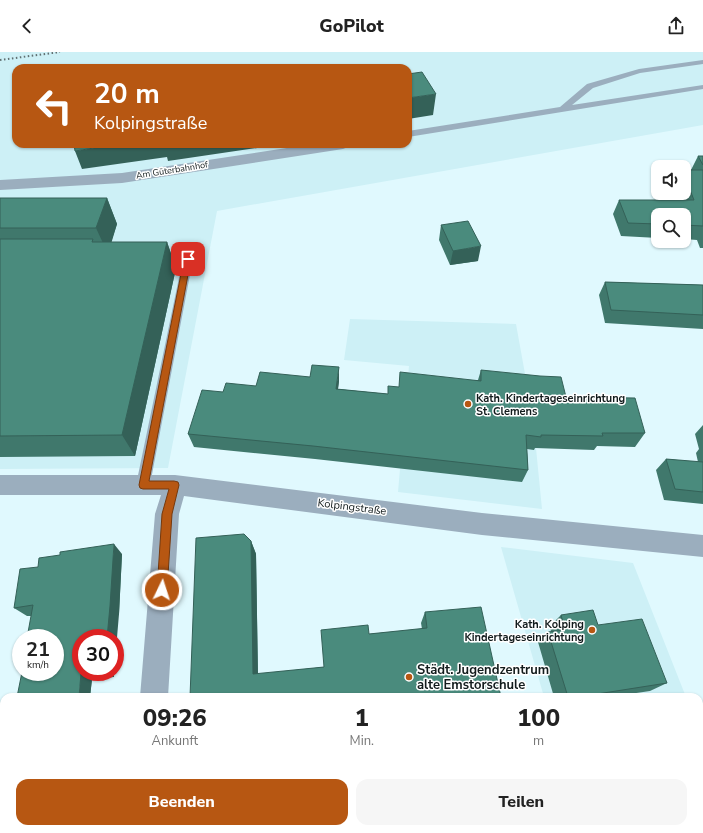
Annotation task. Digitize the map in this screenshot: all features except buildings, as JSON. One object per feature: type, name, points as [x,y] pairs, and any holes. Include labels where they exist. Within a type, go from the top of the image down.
[{"type":"street","name":"Am Güterbahnhof","points":[[0,185],[122,178],[317,148]]},
{"type":"street","name":"Kolpingstraße","points":[[0,485],[174,485],[482,524],[703,546]]},
{"type":"street","points":[[154,693],[167,514],[174,485]]},
{"type":"lane","points":[[564,108],[590,86],[639,71],[703,62]]},
{"type":"lane","points":[[412,133],[703,87]]},
{"type":"lane","points":[[141,259],[188,259],[143,485]]},
{"type":"shaded area","points":[[0,52],[703,52],[703,125],[217,211],[168,468],[0,469]]},
{"type":"shaded area","name":"Kath. Kindertageseinrichtung St. Clemens","points":[[350,319],[516,324],[533,418],[542,509],[398,492],[409,366],[344,360]]},
{"type":"shaded area","name":"Kath. Kolping Kindertageseinrichtung","points":[[501,547],[633,563],[684,693],[543,693]]},
{"type":"railway","points":[[0,60],[60,52]]},
{"type":"place","name":"Kath. Kindertageseinrichtung St. Clemens","points":[[468,404]]},
{"type":"place","name":"Kath. Kolping Kindertageseinrichtung","points":[[592,630]]},
{"type":"place","name":"Städt. Jugendzentrum alte Emstorschule","points":[[409,677]]},
{"type":"route","points":[[162,590],[167,514],[174,485],[143,485],[188,259]]}]
